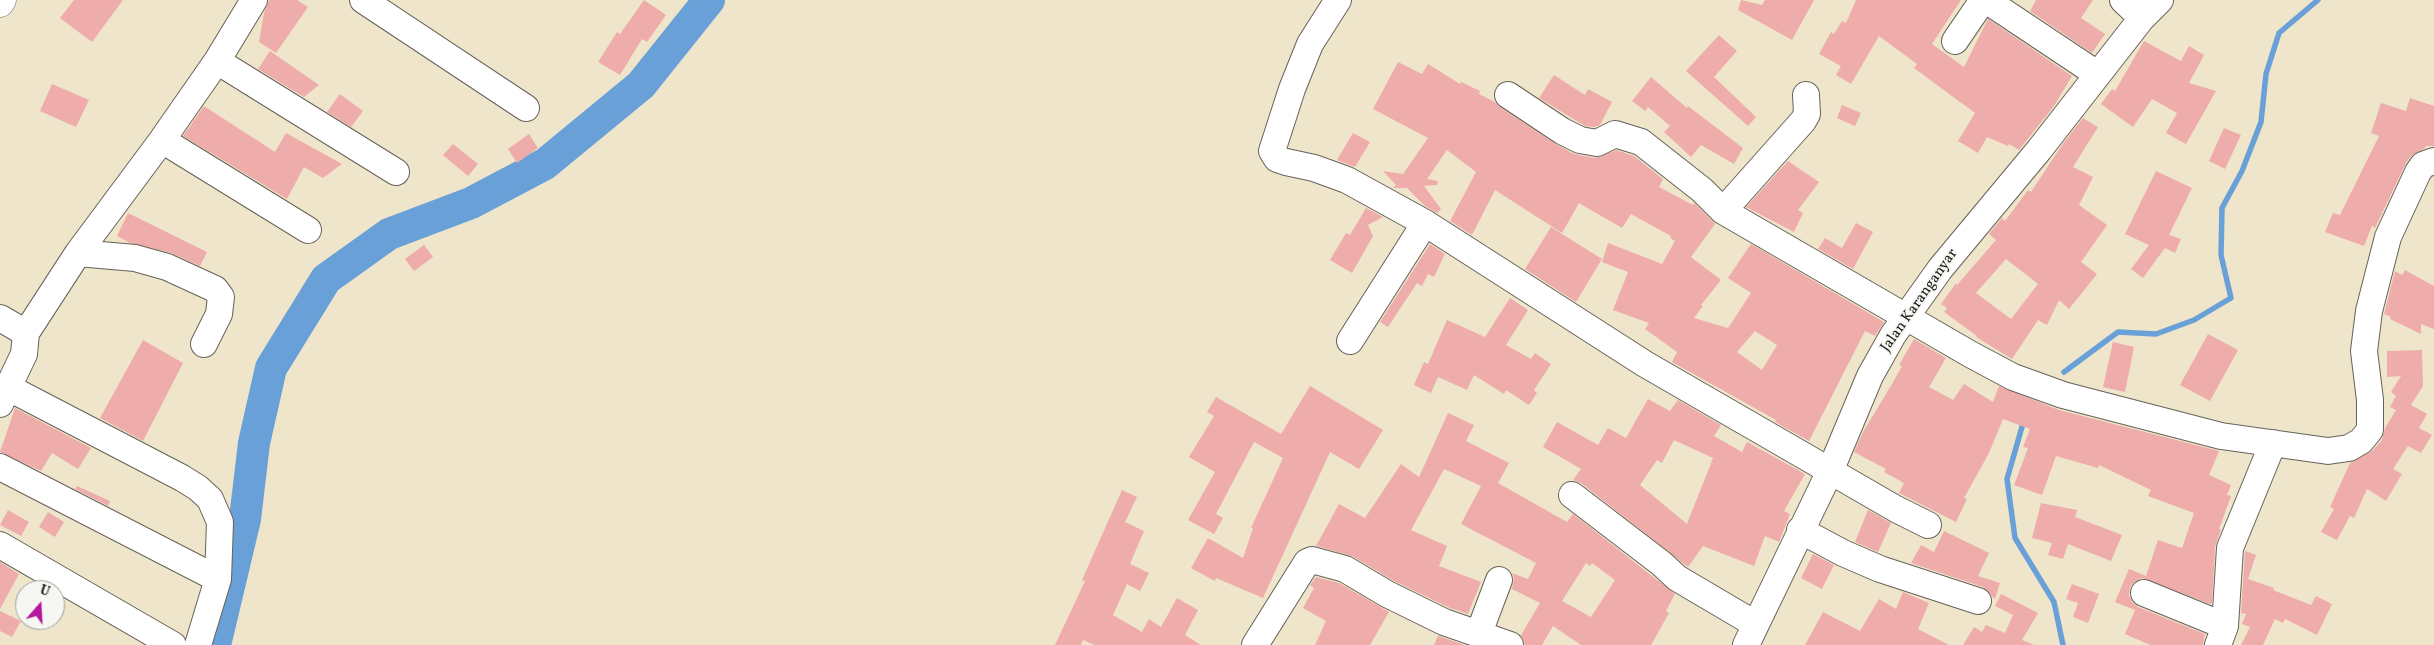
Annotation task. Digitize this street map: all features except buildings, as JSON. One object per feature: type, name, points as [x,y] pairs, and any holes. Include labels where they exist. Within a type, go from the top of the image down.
[{"type":"street","points":[[198,645],[218,579],[220,522],[210,500],[198,488],[5,396],[24,354],[26,333],[78,253],[162,140],[217,61],[254,0]]},
{"type":"street","points":[[364,0],[526,108]]},
{"type":"street","points":[[1338,0],[1310,44],[1292,89],[1272,151],[1277,158],[1286,162],[1314,168],[1347,180],[1425,223],[1645,364],[1830,469],[1896,509],[1928,525]]},
{"type":"street","points":[[1955,41],[1984,0],[2097,74]]},
{"type":"street","name":"Jalan Karanganyar","points":[[1750,635],[1830,469],[1870,376],[1906,317],[1940,269],[2039,150],[2097,74],[2151,9],[2123,0]]},
{"type":"street","points":[[217,61],[396,172]]},
{"type":"street","points":[[1508,95],[1562,131],[1580,140],[1597,143],[1615,134],[1642,142],[1702,190],[1723,211],[1970,354],[2035,386],[2221,436],[2328,451],[2340,450],[2361,441],[2370,430],[2370,400],[2364,351],[2370,305],[2388,237],[2418,172],[2423,165],[2434,161]]},
{"type":"street","points":[[1723,211],[1803,121],[1807,114],[1806,96]]},
{"type":"street","points":[[162,140],[308,230]]},
{"type":"street","points":[[1350,341],[1425,223]]},
{"type":"street","points":[[78,253],[135,258],[167,267],[215,289],[221,297],[220,308],[204,344]]},
{"type":"street","points":[[0,318],[26,333]]},
{"type":"street","points":[[2144,593],[2221,635],[2230,548],[2273,443]]},
{"type":"street","points":[[0,467],[218,579]]},
{"type":"street","points":[[1572,495],[1750,635]]},
{"type":"street","points":[[1800,530],[1843,553],[1880,569],[1978,600]]},
{"type":"street","points":[[0,545],[173,645]]},
{"type":"street","points":[[1255,645],[1307,562],[1312,560],[1345,569],[1387,594],[1444,622],[1510,645]]},
{"type":"street","points":[[1480,633],[1499,580]]},
{"type":"waterway","points":[[215,645],[245,519],[254,443],[271,368],[326,279],[389,234],[471,203],[545,164],[641,85],[709,0]]},
{"type":"waterway","points":[[2064,372],[2118,332],[2156,334],[2194,320],[2231,298],[2221,255],[2222,208],[2242,171],[2261,122],[2266,74],[2279,33],[2318,0]]},
{"type":"waterway","points":[[2024,420],[2007,479],[2015,538],[2054,602],[2063,645]]}]
